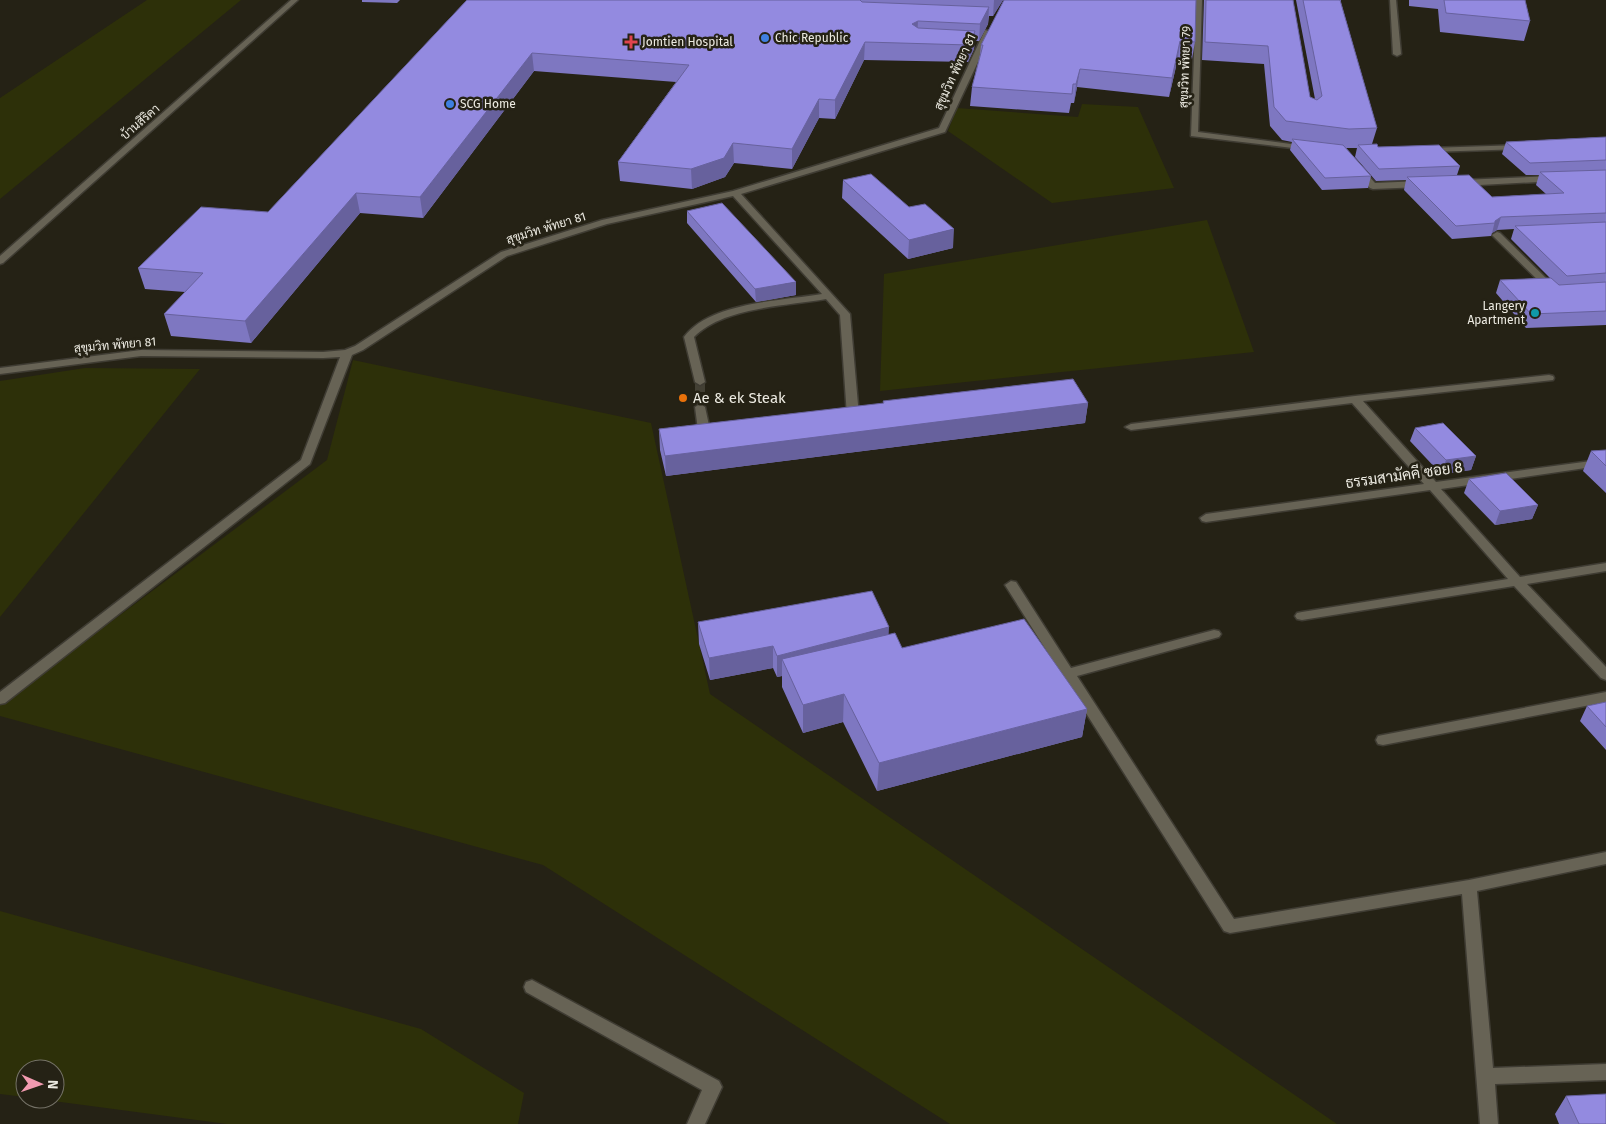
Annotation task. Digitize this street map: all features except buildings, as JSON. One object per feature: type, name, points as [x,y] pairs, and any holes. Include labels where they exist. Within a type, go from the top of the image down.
[{"type":"street","name":"บ้านสิริคา","points":[[0,261],[295,0]]},
{"type":"street","name":"สุขุมวิท พัทยา 79","points":[[1199,0],[1194,134],[1316,150]]},
{"type":"street","points":[[1393,0],[1398,54]]},
{"type":"street","name":"สุขุมวิท พัทยา 81","points":[[0,371],[141,353],[323,355],[347,353],[359,348],[504,254],[605,222],[735,193],[942,130],[977,44],[995,20]]},
{"type":"street","points":[[1422,151],[1528,147]]},
{"type":"street","points":[[1350,160],[1373,186],[1431,184]]},
{"type":"street","points":[[1451,183],[1567,178]]},
{"type":"street","points":[[735,193],[845,314],[853,416]]},
{"type":"street","points":[[1507,234],[1497,235],[1561,293]]},
{"type":"street","points":[[700,382],[689,337],[700,325],[740,311],[829,296]]},
{"type":"street","points":[[0,699],[306,462],[347,353]]},
{"type":"street","points":[[1131,427],[1355,399],[1549,378]]},
{"type":"street","points":[[1355,399],[1518,582],[1606,675]]},
{"type":"street","points":[[700,407],[704,430],[707,435],[726,434]]},
{"type":"street","name":"ธรรมสามัคคี ซอย 8","points":[[1206,518],[1433,488],[1606,462]]},
{"type":"street","points":[[1302,616],[1518,582],[1606,566]]},
{"type":"street","points":[[1011,585],[1029,621],[1068,674],[1230,926],[1469,886],[1606,858]]},
{"type":"street","points":[[1068,674],[1214,634]]},
{"type":"street","points":[[1383,740],[1606,697]]},
{"type":"street","points":[[1469,886],[1489,1124]]},
{"type":"street","points":[[532,986],[713,1087],[696,1124]]},
{"type":"street","points":[[1485,1076],[1606,1072]]},
{"type":"green space","points":[[147,0],[241,0],[0,199],[0,98]]},
{"type":"green space","points":[[1082,104],[1138,107],[1174,188],[1052,203],[948,131],[957,108],[1078,117]]},
{"type":"green space","points":[[1207,220],[1254,352],[880,391],[884,274]]},
{"type":"green space","points":[[353,360],[651,423],[710,694],[1337,1124],[950,1124],[543,865],[0,716],[0,705],[327,460]]},
{"type":"green space","points":[[85,368],[200,369],[0,617],[0,381]]},
{"type":"green space","points":[[0,911],[421,1029],[524,1093],[518,1124],[227,1124],[65,1103],[65,1059],[15,1059],[15,1096],[0,1094]]},
{"type":"tunnel","points":[[700,382],[700,407]]},
{"type":"place","name":"Chic Republic","points":[[765,38]]},
{"type":"place","name":"Jomtien Hospital","points":[[631,42]]},
{"type":"place","name":"SCG Home","points":[[450,104]]},
{"type":"place","name":"Langery Apartment","points":[[1535,313]]},
{"type":"place","name":"Ae & ek Steak","points":[[683,398]]}]
